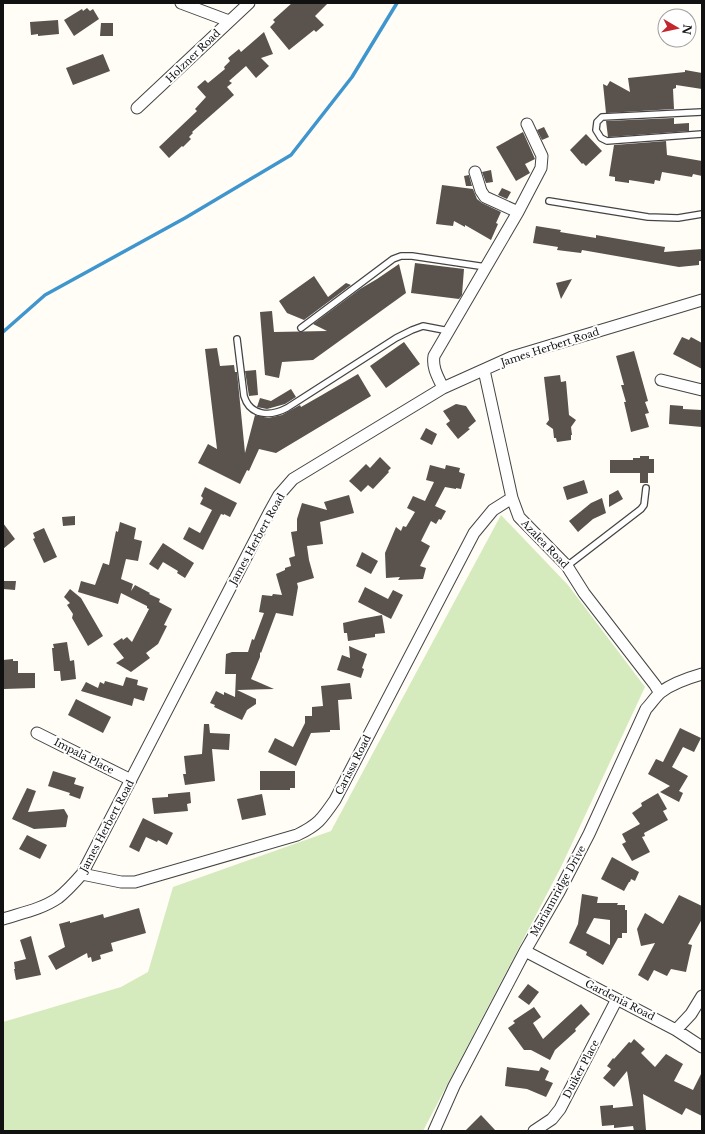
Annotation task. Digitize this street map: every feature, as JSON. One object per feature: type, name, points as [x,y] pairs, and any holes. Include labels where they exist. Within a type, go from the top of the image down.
[{"type":"street","points":[[181,3],[229,21]]},
{"type":"street","name":"Holzner Road","points":[[137,108],[248,3]]},
{"type":"street","points":[[443,388],[432,364],[434,356],[518,212],[541,168],[542,162],[540,151],[527,124]]},
{"type":"street","points":[[474,172],[481,191],[485,197],[518,212]]},
{"type":"street","name":"James Herbert Road","points":[[3,919],[41,907],[56,899],[82,874],[269,513],[279,496],[293,479],[443,388],[512,357],[702,301]]},
{"type":"street","name":"Azalea Road","points":[[484,370],[512,498],[519,517],[567,566],[584,593],[660,693]]},
{"type":"street","points":[[661,380],[702,390]]},
{"type":"street","name":"Carissa Road","points":[[82,874],[120,882],[135,882],[297,835],[313,828],[324,816],[335,800],[474,533],[493,510],[512,498]]},
{"type":"street","name":"Mariannridge Drive","points":[[434,1131],[454,1086],[525,951],[562,886],[646,710],[660,693],[688,678],[702,674]]},
{"type":"street","name":"Impala Place","points":[[37,733],[131,780]]},
{"type":"street","name":"Gardenia Road","points":[[525,951],[676,1030],[702,1047]]},
{"type":"street","points":[[676,1030],[691,1014],[702,996]]},
{"type":"street","name":"Duiker Place","points":[[534,1131],[552,1119],[560,1109],[617,999]]},
{"type":"lane","points":[[702,112],[602,117],[597,122],[596,130],[601,138],[607,142],[702,134]]},
{"type":"lane","points":[[549,201],[648,217],[678,218],[702,214]]},
{"type":"lane","points":[[301,328],[393,259],[401,256],[412,256],[486,267]]},
{"type":"lane","points":[[237,339],[246,404],[252,409],[272,414],[279,413],[396,338],[412,330],[423,326],[449,331]]},
{"type":"lane","points":[[567,566],[641,509],[644,505],[646,488]]},
{"type":"green space","points":[[501,515],[568,585],[645,687],[561,867],[423,1131],[3,1131],[3,1022],[121,987],[148,972],[173,887],[331,831]]},
{"type":"building","points":[[292,3],[328,3],[315,16],[324,25],[316,32],[314,30],[289,50],[270,27],[275,22],[273,20]]},
{"type":"building","points":[[87,8],[90,11],[93,9],[99,19],[74,36],[64,20],[82,9],[83,11]]},
{"type":"building","points":[[58,20],[59,34],[38,36],[38,34],[31,35],[30,22]]},
{"type":"building","points":[[101,23],[113,23],[113,36],[100,36]]},
{"type":"building","points":[[264,32],[273,54],[261,58],[269,66],[256,78],[246,66],[229,81],[232,83],[227,87],[234,95],[192,132],[193,133],[189,137],[191,139],[169,158],[159,147],[197,111],[195,109],[206,97],[197,87],[205,80],[208,83],[225,69],[224,67],[230,61],[228,58],[239,49],[241,52]]},
{"type":"building","points":[[103,54],[110,71],[73,85],[66,68]]},
{"type":"building","points":[[685,70],[702,73],[702,89],[676,85],[676,88],[673,89],[674,109],[606,113],[603,84],[607,86],[610,81],[630,92],[628,78],[685,72]]},
{"type":"building","points":[[674,118],[674,124],[689,123],[689,131],[608,137],[606,121]]},
{"type":"building","points":[[544,127],[549,137],[542,140],[537,130]]},
{"type":"building","points":[[523,132],[535,159],[525,164],[530,173],[516,181],[496,147]]},
{"type":"building","points":[[586,134],[602,151],[586,166],[583,163],[582,164],[570,150]]},
{"type":"building","points":[[666,141],[667,155],[702,161],[702,176],[693,174],[692,177],[662,172],[660,181],[655,180],[654,184],[629,180],[629,183],[615,181],[615,177],[609,176],[614,145]]},
{"type":"building","points":[[491,170],[493,182],[486,183],[482,172]]},
{"type":"building","points":[[469,175],[472,186],[466,186],[464,176]]},
{"type":"building","points":[[442,185],[473,189],[477,199],[501,212],[496,223],[498,224],[491,240],[465,225],[465,227],[454,221],[453,226],[436,224]]},
{"type":"building","points":[[502,188],[511,192],[507,199],[498,195]]},
{"type":"building","points":[[536,226],[596,238],[596,235],[665,247],[664,252],[702,249],[702,261],[699,261],[699,265],[679,267],[582,250],[581,253],[557,250],[558,247],[533,243]]},
{"type":"building","points":[[415,263],[464,269],[462,295],[459,299],[411,293]]},
{"type":"building","points":[[399,264],[406,293],[313,360],[282,362],[279,378],[265,375],[260,312],[272,311],[274,332],[327,331],[313,324],[360,289]]},
{"type":"building","points":[[314,276],[328,297],[346,283],[351,285],[304,320],[287,313],[279,301]]},
{"type":"building","points":[[572,279],[561,299],[556,283]]},
{"type":"building","points":[[682,337],[689,340],[691,337],[702,343],[702,369],[673,354]]},
{"type":"building","points":[[404,342],[420,364],[386,388],[370,366]]},
{"type":"building","points":[[217,348],[220,366],[234,365],[235,372],[237,372],[245,453],[255,415],[268,418],[282,415],[300,405],[301,407],[358,374],[371,396],[276,453],[259,449],[249,471],[247,470],[240,484],[198,463],[208,444],[217,449],[205,349]]},
{"type":"building","points":[[634,351],[648,401],[645,402],[649,413],[645,414],[649,427],[631,432],[624,402],[626,402],[621,385],[624,385],[616,356]]},
{"type":"building","points":[[256,370],[258,395],[249,396],[245,371]]},
{"type":"building","points":[[560,375],[561,382],[566,381],[569,415],[576,420],[571,427],[571,440],[557,442],[556,438],[554,438],[553,429],[546,424],[549,420],[544,377]]},
{"type":"building","points":[[291,389],[296,397],[285,404],[267,409],[257,407],[260,398],[271,401]]},
{"type":"building","points":[[456,404],[466,406],[476,421],[468,428],[470,429],[458,439],[446,424],[450,421],[443,411]]},
{"type":"building","points":[[670,405],[683,406],[683,409],[702,410],[702,427],[669,424]]},
{"type":"building","points":[[426,428],[437,434],[432,445],[420,439]]},
{"type":"building","points":[[640,456],[649,456],[649,459],[654,459],[654,473],[648,473],[648,483],[640,483],[640,473],[610,473],[610,460],[633,460],[633,458],[640,458]]},
{"type":"building","points":[[380,457],[391,468],[388,471],[389,472],[373,489],[368,485],[361,492],[349,481],[366,464],[370,468]]},
{"type":"building","points":[[430,465],[445,469],[446,465],[460,468],[459,472],[465,474],[461,489],[445,487],[435,506],[446,511],[441,520],[439,519],[436,524],[431,521],[421,541],[430,546],[420,566],[426,568],[423,579],[398,580],[400,577],[386,578],[385,553],[396,527],[401,531],[403,526],[406,527],[415,512],[407,508],[413,496],[425,501],[434,482],[426,480]]},
{"type":"building","points":[[584,480],[588,493],[567,500],[563,487]]},
{"type":"building","points":[[205,487],[237,503],[230,517],[221,514],[203,550],[183,539],[189,527],[200,533],[212,510],[200,504],[203,498],[201,496]]},
{"type":"building","points":[[618,490],[623,499],[609,507],[609,495]]},
{"type":"building","points":[[349,495],[354,513],[320,522],[323,544],[307,546],[314,578],[297,583],[298,587],[293,616],[276,613],[261,653],[260,652],[260,657],[251,679],[274,689],[237,690],[256,699],[256,704],[247,710],[242,720],[214,707],[215,705],[210,703],[216,691],[224,695],[224,692],[235,697],[236,674],[225,674],[226,654],[232,652],[248,652],[252,639],[254,640],[264,613],[259,612],[262,595],[282,595],[276,574],[291,566],[289,558],[295,556],[291,532],[297,531],[297,519],[302,503],[327,510],[324,502]]},
{"type":"building","points":[[602,498],[606,513],[593,519],[578,532],[569,521],[591,503]]},
{"type":"building","points":[[75,516],[75,525],[63,526],[62,517]]},
{"type":"building","points":[[120,522],[136,528],[134,539],[142,541],[138,561],[126,559],[121,579],[133,584],[131,591],[135,585],[160,599],[159,602],[172,609],[164,625],[167,626],[158,644],[146,653],[150,658],[131,672],[116,663],[124,658],[113,644],[122,638],[123,640],[127,637],[132,642],[149,609],[147,606],[121,593],[118,604],[78,592],[81,581],[95,585],[103,563],[109,565],[116,531],[118,532]]},
{"type":"building","points":[[3,523],[15,539],[3,549]]},
{"type":"building","points":[[44,528],[57,557],[44,563],[33,539],[35,538],[33,533]]},
{"type":"building","points":[[163,543],[194,563],[185,578],[177,573],[178,571],[163,562],[158,570],[149,564]]},
{"type":"building","points":[[362,552],[378,561],[371,574],[356,566]]},
{"type":"building","points":[[3,581],[16,581],[15,590],[3,589]]},
{"type":"building","points":[[365,587],[388,599],[393,590],[403,595],[391,619],[358,602]]},
{"type":"building","points":[[70,589],[81,598],[103,636],[88,646],[72,618],[73,614],[67,605],[70,603],[64,597]]},
{"type":"building","points":[[382,615],[385,633],[375,634],[375,637],[348,641],[347,633],[344,633],[343,623]]},
{"type":"building","points":[[67,642],[70,661],[74,660],[76,679],[61,681],[60,671],[54,671],[52,648],[54,648],[53,644]]},
{"type":"building","points":[[349,646],[367,654],[362,668],[364,669],[361,678],[337,670],[342,655],[350,658]]},
{"type":"building","points":[[13,659],[13,661],[18,661],[18,673],[35,673],[35,688],[4,689],[3,660]]},
{"type":"building","points":[[126,677],[138,680],[137,685],[148,688],[144,701],[134,698],[132,706],[81,691],[86,682],[98,688],[100,682],[104,684],[105,681],[123,686]]},
{"type":"building","points":[[350,683],[352,699],[338,700],[340,730],[311,733],[296,766],[268,752],[275,738],[293,747],[305,723],[305,716],[312,716],[312,707],[323,706],[321,686]]},
{"type":"building","points":[[76,699],[111,717],[103,733],[68,715]]},
{"type":"building","points":[[204,724],[209,724],[210,733],[230,734],[229,750],[212,749],[215,781],[185,785],[183,774],[186,774],[184,756],[202,754]]},
{"type":"building","points":[[680,728],[701,738],[694,752],[683,747],[672,767],[688,776],[679,791],[683,793],[679,802],[660,792],[670,786],[648,774],[656,759],[663,762]]},
{"type":"building","points":[[53,771],[76,778],[74,784],[84,787],[80,799],[69,795],[70,793],[48,786]]},
{"type":"building","points":[[260,771],[295,771],[295,788],[290,788],[290,790],[260,790]]},
{"type":"building","points":[[27,788],[36,791],[28,812],[64,809],[68,816],[66,827],[34,829],[12,819]]},
{"type":"building","points":[[190,792],[191,803],[187,804],[188,811],[154,814],[152,798],[168,797],[168,794]]},
{"type":"building","points":[[658,793],[667,809],[663,811],[668,820],[644,833],[645,836],[642,837],[650,852],[632,861],[622,844],[626,842],[622,834],[640,824],[632,813],[642,806],[641,803]]},
{"type":"building","points":[[262,794],[266,815],[242,820],[237,799]]},
{"type":"building","points":[[143,818],[173,833],[167,845],[158,840],[157,842],[146,837],[139,852],[129,847]]},
{"type":"building","points":[[27,835],[47,845],[40,859],[19,849]]},
{"type":"building","points":[[612,857],[639,872],[635,881],[631,879],[624,891],[601,879]]},
{"type":"building","points":[[582,894],[598,897],[597,903],[618,903],[617,905],[625,905],[625,910],[627,910],[627,933],[622,933],[622,938],[618,938],[603,965],[586,955],[587,952],[569,943],[578,924]],"holes":[[[594,918],[610,920],[610,945],[586,933]]]},
{"type":"building","points":[[679,895],[702,906],[702,919],[688,944],[692,945],[686,972],[671,969],[667,976],[654,970],[648,981],[638,975],[655,943],[641,946],[637,929],[645,913],[663,924]]},
{"type":"building","points":[[139,908],[146,933],[111,943],[113,951],[100,955],[101,959],[92,962],[91,957],[88,958],[87,953],[56,970],[48,956],[65,947],[59,924],[70,921],[70,923],[103,914],[104,918]]},
{"type":"building","points":[[31,936],[41,975],[16,980],[14,962],[26,959],[20,940]]},
{"type":"building","points":[[528,984],[539,992],[529,1005],[518,997]]},
{"type":"building","points":[[581,1004],[590,1014],[575,1029],[576,1031],[555,1050],[550,1060],[531,1050],[524,1050],[508,1028],[515,1023],[513,1021],[534,1007],[541,1017],[533,1023],[543,1039]]},
{"type":"building","points":[[634,1039],[645,1049],[641,1053],[655,1067],[666,1054],[683,1064],[674,1081],[693,1090],[702,1072],[702,1116],[686,1108],[682,1115],[643,1094],[646,1130],[634,1131],[633,1126],[614,1128],[614,1125],[602,1126],[600,1106],[613,1105],[613,1108],[633,1106],[627,1071],[614,1087],[603,1078],[611,1069],[607,1066],[613,1058],[614,1059],[629,1042],[631,1043]]},
{"type":"building","points":[[507,1067],[539,1071],[541,1067],[549,1071],[545,1080],[553,1083],[546,1097],[527,1089],[505,1086]]},
{"type":"building","points":[[481,1115],[496,1131],[465,1131]]},
{"type":"waterway","points":[[3,332],[45,295],[185,218],[291,155],[352,77],[397,3]]}]
